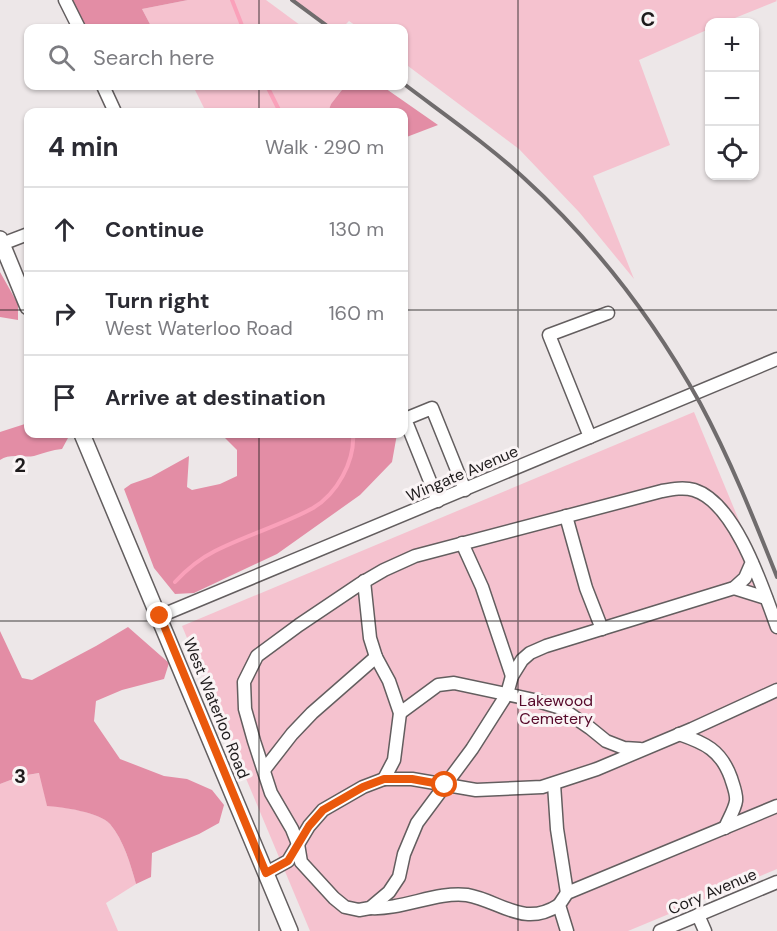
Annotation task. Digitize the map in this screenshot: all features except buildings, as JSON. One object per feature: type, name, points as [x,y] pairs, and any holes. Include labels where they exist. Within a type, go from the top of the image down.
[{"type":"main road","points":[[2,251],[24,299]]},
{"type":"main road","name":"West Waterloo Road","points":[[84,438],[290,931]]},
{"type":"street","points":[[65,0],[77,24]]},
{"type":"street","points":[[105,90],[113,108]]},
{"type":"street","points":[[2,251],[24,237]]},
{"type":"street","points":[[590,437],[549,335],[608,313]]},
{"type":"street","name":"Wingate Avenue","points":[[160,616],[777,359]]},
{"type":"street","points":[[408,416],[432,408],[465,490]]},
{"type":"street","points":[[408,427],[438,501]]},
{"type":"street","points":[[777,627],[752,562],[731,522],[714,502],[696,491],[680,488],[415,556],[364,581],[299,625],[257,656],[244,682],[245,709],[271,793],[292,829],[298,844],[301,862],[345,907],[359,910],[386,909],[453,895],[466,895],[528,915],[550,910],[559,905],[567,893],[777,806]]},
{"type":"street","points":[[566,516],[586,588],[602,629]]},
{"type":"street","points":[[462,543],[482,587],[512,676]]},
{"type":"street","points":[[370,908],[389,892],[399,877],[404,854],[417,823],[472,749],[507,694],[512,676],[522,660],[530,653],[546,646],[734,588],[745,578],[752,562]]},
{"type":"street","points":[[364,581],[370,638],[376,657],[389,681],[399,713],[394,760],[384,779]]},
{"type":"street","points":[[734,588],[766,598]]},
{"type":"street","points":[[264,770],[312,713],[376,657]]},
{"type":"street","points":[[399,713],[438,685],[454,683],[561,708],[606,741],[624,748],[644,749]]},
{"type":"street","points":[[266,873],[288,861],[309,826],[323,810],[363,787],[384,779],[412,779],[476,790],[542,787],[609,764],[777,690]]},
{"type":"street","points":[[679,734],[703,743],[716,753],[727,769],[736,802],[725,828]]},
{"type":"street","points":[[606,741],[611,754],[609,764]]},
{"type":"street","points":[[554,784],[557,829],[567,893]]},
{"type":"street","points":[[736,802],[754,816]]},
{"type":"street","name":"Cory Avenue","points":[[660,931],[776,884]]},
{"type":"street","points":[[559,905],[567,931]]},
{"type":"street","points":[[698,915],[705,931]]},
{"type":"green space","points":[[188,0],[266,0],[299,24],[150,24],[142,9]]},
{"type":"green space","points":[[292,0],[777,1],[735,18],[705,18],[705,31],[639,60],[670,145],[593,176],[634,279],[579,212],[519,149],[408,66],[408,24],[353,24],[349,21],[346,24],[325,24]]},
{"type":"green space","points":[[195,90],[342,90],[330,108],[204,108]]},
{"type":"green space","name":"Lakewood Cemetery","points":[[694,412],[777,612],[777,869],[628,931],[310,931],[182,626]]},
{"type":"green space","points":[[40,773],[47,805],[98,816],[110,824],[123,845],[136,884],[106,903],[118,931],[0,931],[0,784],[21,776]]},
{"type":"shaded area","points":[[72,0],[188,0],[142,9],[150,24],[83,24]]},
{"type":"shaded area","points":[[342,90],[388,90],[438,125],[408,136],[408,108],[330,108]]},
{"type":"shaded area","points":[[0,272],[18,304],[18,320],[0,317]]},
{"type":"shaded area","points":[[24,424],[24,438],[68,438],[62,449],[34,456],[12,456],[0,460],[0,432]]},
{"type":"shaded area","points":[[225,438],[396,438],[392,462],[360,495],[277,554],[194,593],[175,594],[154,568],[124,489],[189,456],[187,487],[192,490],[220,484],[237,476],[237,450]]},
{"type":"shaded area","points":[[128,627],[169,663],[164,679],[122,690],[96,701],[94,721],[120,759],[164,776],[187,779],[212,790],[224,805],[219,823],[199,834],[152,853],[151,877],[136,884],[123,845],[105,820],[80,811],[47,806],[39,773],[21,776],[0,784],[0,631],[22,678],[32,680]]},
{"type":"waterway","points":[[232,0],[241,24]]},
{"type":"waterway","points":[[269,90],[278,108]]},
{"type":"waterway","points":[[175,582],[209,554],[301,514],[322,502],[337,486],[348,466],[353,438]]},
{"type":"railway","points":[[292,0],[325,24]]},
{"type":"railway","points":[[408,87],[511,166],[575,229],[622,284],[663,342],[700,403],[731,467],[777,577]]},
{"type":"route","points":[[160,616],[266,873],[288,861],[309,826],[323,810],[363,787],[384,779],[412,779],[445,785]]}]
